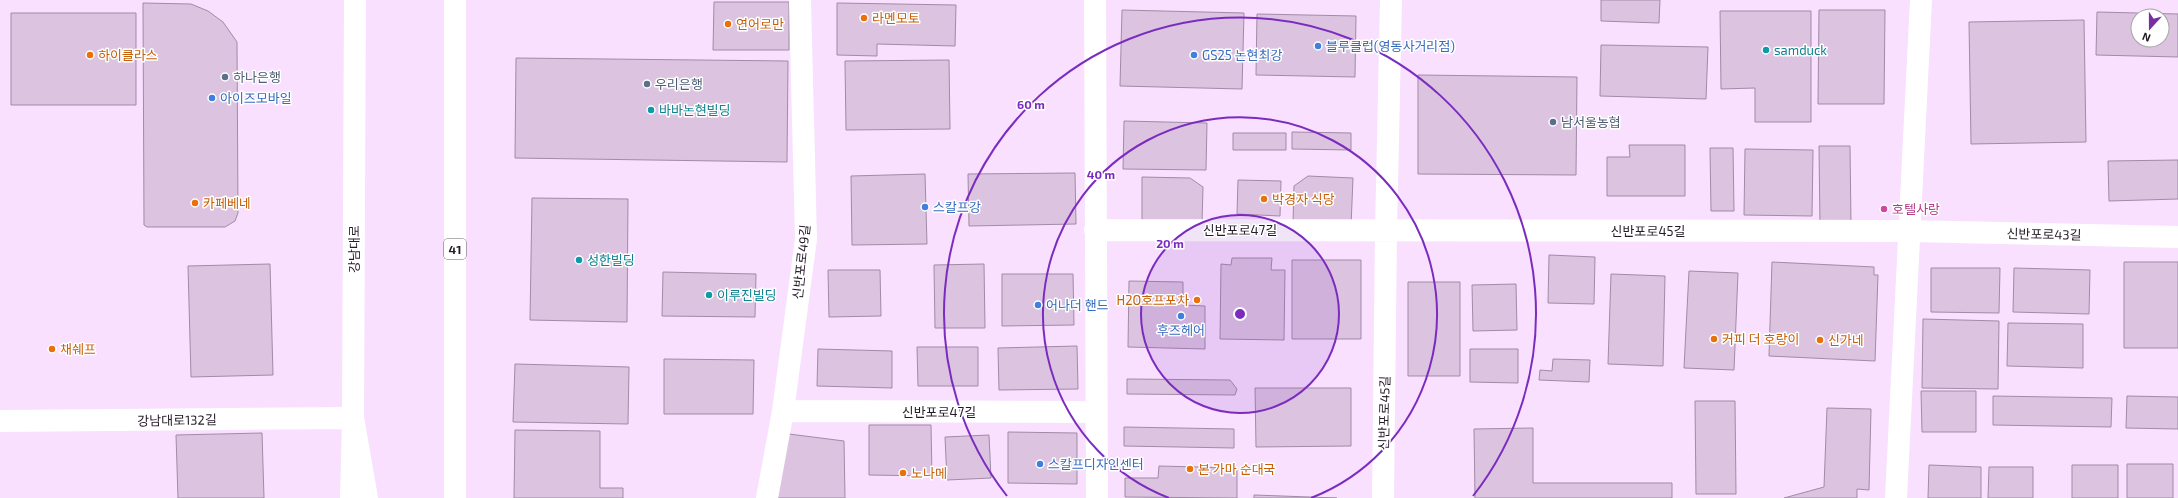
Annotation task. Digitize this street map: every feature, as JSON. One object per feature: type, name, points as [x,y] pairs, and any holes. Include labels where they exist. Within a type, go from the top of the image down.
[{"type":"street","name":"강남대로","points":[[351,498],[356,0]]},
{"type":"street","name":"41","points":[[455,0],[455,498]]},
{"type":"street","name":"신반포로49길","points":[[767,498],[783,411],[806,239],[800,0]]},
{"type":"street","points":[[1095,0],[1097,498]]},
{"type":"street","name":"신반포로45길","points":[[1383,498],[1386,231],[1391,0]]},
{"type":"street","points":[[1896,498],[1921,0]]},
{"type":"street","name":"신반포로47길","points":[[1095,230],[1386,231]]},
{"type":"street","name":"신반포로45길","points":[[1386,231],[1909,231]]},
{"type":"street","name":"신반포로43길","points":[[1909,231],[2178,237]]},
{"type":"street","name":"신반포로47길","points":[[783,411],[1096,412]]},
{"type":"street","name":"강남대로132길","points":[[0,421],[353,418]]},
{"type":"street","points":[[353,418],[367,498]]},
{"type":"building","points":[[1601,0],[1660,0],[1659,23],[1601,21]]},
{"type":"building","points":[[714,2],[789,2],[789,50],[713,50]]},
{"type":"building","points":[[143,3],[191,4],[208,11],[223,22],[237,42],[238,213],[235,221],[225,227],[147,227],[144,225]]},
{"type":"building","points":[[837,3],[956,5],[955,46],[877,44],[877,56],[837,55]]},
{"type":"building","points":[[1122,10],[1244,13],[1242,89],[1120,86]]},
{"type":"building","points":[[1819,10],[1885,10],[1884,104],[1818,104]]},
{"type":"building","name":"samduck","points":[[1720,11],[1811,11],[1811,122],[1755,122],[1755,88],[1721,89]]},
{"type":"building","points":[[2097,12],[2130,13],[2130,48],[2170,48],[2170,14],[2178,14],[2178,57],[2096,55]]},
{"type":"building","points":[[11,13],[136,13],[136,105],[11,105]]},
{"type":"building","points":[[1257,14],[1356,16],[1355,77],[1256,75]]},
{"type":"building","points":[[2084,20],[2086,142],[1971,144],[1969,22]]},
{"type":"building","points":[[1601,45],[1708,47],[1706,99],[1600,96]]},
{"type":"building","name":"바바논현빌딩","points":[[516,58],[788,61],[787,162],[515,158]]},
{"type":"building","points":[[949,60],[950,129],[846,130],[845,61]]},
{"type":"building","points":[[1418,75],[1577,77],[1576,175],[1418,174]]},
{"type":"building","points":[[1124,121],[1207,123],[1206,170],[1123,169]]},
{"type":"building","points":[[1292,132],[1351,133],[1351,150],[1292,149]]},
{"type":"building","points":[[1233,133],[1286,133],[1286,150],[1233,150]]},
{"type":"building","points":[[1629,145],[1685,145],[1685,196],[1607,196],[1607,157],[1630,157]]},
{"type":"building","points":[[1819,146],[1850,146],[1851,225],[1820,226]]},
{"type":"building","points":[[1710,148],[1733,148],[1734,211],[1711,211]]},
{"type":"building","points":[[1745,149],[1813,150],[1812,216],[1744,215]]},
{"type":"building","points":[[2178,160],[2178,199],[2109,201],[2108,161]]},
{"type":"building","points":[[1075,173],[1076,224],[969,226],[968,174]]},
{"type":"building","points":[[925,174],[927,244],[852,245],[851,176]]},
{"type":"building","points":[[1308,176],[1353,178],[1351,226],[1293,224],[1294,186]]},
{"type":"building","points":[[1142,177],[1190,178],[1203,187],[1202,223],[1142,222]]},
{"type":"building","points":[[1238,180],[1281,181],[1280,216],[1237,214]]},
{"type":"building","name":"성한빌딩","points":[[532,198],[628,199],[627,322],[530,320]]},
{"type":"building","points":[[1549,255],[1595,257],[1594,304],[1548,303]]},
{"type":"building","points":[[1232,258],[1272,258],[1271,270],[1285,270],[1284,340],[1220,339],[1221,264],[1231,265]]},
{"type":"building","points":[[1292,260],[1361,260],[1361,339],[1292,339]]},
{"type":"building","points":[[1772,262],[1874,267],[1874,275],[1878,275],[1875,361],[1769,356]]},
{"type":"building","points":[[2124,262],[2178,262],[2178,348],[2124,348]]},
{"type":"building","points":[[270,264],[273,375],[191,377],[188,266]]},
{"type":"building","points":[[984,264],[985,328],[935,328],[934,265]]},
{"type":"building","points":[[1931,268],[2000,268],[1999,313],[1931,312]]},
{"type":"building","points":[[2014,268],[2090,270],[2089,314],[2013,312]]},
{"type":"building","points":[[828,270],[880,270],[881,316],[829,317]]},
{"type":"building","points":[[1689,271],[1738,273],[1734,370],[1684,368]]},
{"type":"building","name":"이루진빌딩","points":[[663,272],[756,274],[755,317],[662,316]]},
{"type":"building","points":[[1002,274],[1073,274],[1074,325],[1002,326]]},
{"type":"building","points":[[1611,274],[1665,276],[1663,366],[1608,364]]},
{"type":"building","points":[[1129,281],[1183,282],[1183,305],[1205,306],[1205,349],[1128,347]]},
{"type":"building","points":[[1408,282],[1460,282],[1460,376],[1408,376]]},
{"type":"building","points":[[1516,284],[1517,330],[1473,331],[1472,285]]},
{"type":"building","points":[[1923,319],[1999,321],[1998,389],[1922,388]]},
{"type":"building","points":[[2008,323],[2083,324],[2083,368],[2007,366]]},
{"type":"building","points":[[1077,346],[1078,389],[999,390],[998,348]]},
{"type":"building","points":[[917,347],[978,347],[978,386],[918,386]]},
{"type":"building","points":[[818,349],[892,351],[892,388],[817,386]]},
{"type":"building","points":[[1470,349],[1518,349],[1518,383],[1470,382]]},
{"type":"building","points":[[664,359],[754,360],[753,414],[664,414]]},
{"type":"building","points":[[1553,359],[1590,360],[1589,382],[1539,380],[1540,370],[1552,371]]},
{"type":"building","points":[[515,364],[629,367],[628,424],[513,422]]},
{"type":"building","points":[[1127,379],[1230,380],[1237,389],[1235,395],[1127,394]]},
{"type":"building","points":[[1255,388],[1351,388],[1351,446],[1256,447]]},
{"type":"building","points":[[1921,391],[1976,391],[1976,432],[1922,432]]},
{"type":"building","points":[[1993,396],[2112,398],[2111,427],[1993,425]]},
{"type":"building","points":[[2127,396],[2178,397],[2178,429],[2126,428]]},
{"type":"building","points":[[1695,401],[1735,401],[1736,494],[1696,494]]},
{"type":"building","points":[[1827,408],[1871,409],[1869,490],[1857,489],[1857,498],[1784,498],[1824,487]]},
{"type":"building","points":[[869,425],[931,425],[932,476],[869,475]]},
{"type":"building","points":[[1124,427],[1234,429],[1234,448],[1124,446]]},
{"type":"building","points":[[1533,428],[1533,483],[1672,483],[1672,498],[1475,498],[1474,429]]},
{"type":"building","points":[[515,430],[600,431],[600,488],[623,488],[623,498],[514,498]]},
{"type":"building","points":[[1008,432],[1077,433],[1077,484],[1008,483]]},
{"type":"building","points":[[262,433],[264,498],[178,498],[176,435]]},
{"type":"building","points":[[789,434],[844,441],[845,498],[777,498]]},
{"type":"building","points":[[989,435],[991,478],[947,480],[945,437]]},
{"type":"building","points":[[2127,464],[2173,464],[2173,498],[2127,498]]},
{"type":"building","points":[[1929,465],[1981,467],[1981,498],[1928,498]]},
{"type":"building","points":[[2072,465],[2118,465],[2118,498],[2072,498]]},
{"type":"building","points":[[1159,466],[1237,468],[1237,498],[1125,497],[1125,478],[1158,478]]},
{"type":"building","points":[[1989,467],[2033,467],[2033,498],[1988,498]]},
{"type":"building","points":[[1254,495],[1337,498],[1254,498]]},
{"type":"place","name":"라멘모토","points":[[864,18]]},
{"type":"place","name":"연어로만","points":[[728,24]]},
{"type":"place","name":"블루클럽(영동사거리점)","points":[[1318,46]]},
{"type":"place","name":"samduck","points":[[1766,50]]},
{"type":"place","name":"하이클라스","points":[[90,55]]},
{"type":"place","name":"GS25 논현최강","points":[[1194,55]]},
{"type":"place","name":"하나은행","points":[[225,77]]},
{"type":"place","name":"우리은행","points":[[647,84]]},
{"type":"place","name":"아이즈모바일","points":[[212,98]]},
{"type":"place","name":"바바논현빌딩","points":[[651,110]]},
{"type":"place","name":"남서울농협","points":[[1553,122]]},
{"type":"place","name":"박경자 식당","points":[[1264,199]]},
{"type":"place","name":"카페베네","points":[[195,203]]},
{"type":"place","name":"스칼프강","points":[[925,207]]},
{"type":"place","name":"호텔사랑","points":[[1884,209]]},
{"type":"place","name":"성한빌딩","points":[[579,260]]},
{"type":"place","name":"이루진빌딩","points":[[709,295]]},
{"type":"place","name":"H2O호프포차","points":[[1197,300]]},
{"type":"place","name":"어나더 핸드","points":[[1038,305]]},
{"type":"place","name":"후즈헤어","points":[[1181,316]]},
{"type":"place","name":"커피 더 호랑이","points":[[1714,339]]},
{"type":"place","name":"신가네","points":[[1820,340]]},
{"type":"place","name":"채쉐프","points":[[52,349]]},
{"type":"place","name":"스칼프디자인센터","points":[[1040,464]]},
{"type":"place","name":"본 가마 순대국","points":[[1190,469]]},
{"type":"place","name":"노나메","points":[[903,473]]}]
